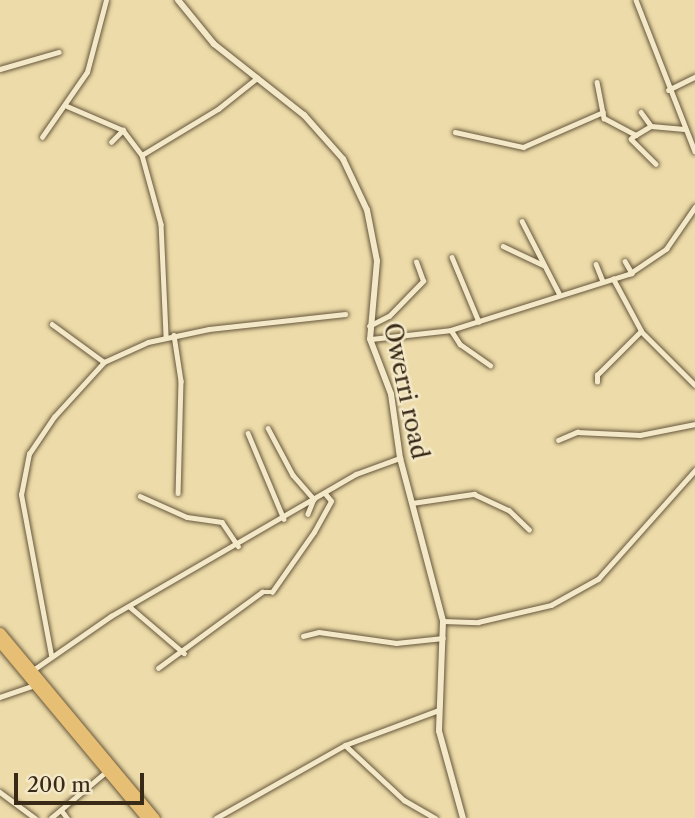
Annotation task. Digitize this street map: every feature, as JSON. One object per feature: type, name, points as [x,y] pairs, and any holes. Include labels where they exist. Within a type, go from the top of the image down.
[{"type":"highway","points":[[0,632],[155,818]]},
{"type":"highway","points":[[0,643],[146,818]]},
{"type":"main road","name":"Owerri road","points":[[178,0],[214,44],[304,115],[355,181],[376,261],[370,339],[391,394],[400,458],[443,621],[439,710],[441,742],[463,818]]},
{"type":"street","points":[[42,137],[67,106],[87,72],[106,0]]},
{"type":"street","points":[[636,0],[668,90],[695,151]]},
{"type":"street","points":[[0,69],[59,52]]},
{"type":"street","points":[[668,90],[695,77]]},
{"type":"street","points":[[142,155],[218,109],[257,78]]},
{"type":"street","points":[[597,82],[603,113],[636,135]]},
{"type":"street","points":[[67,106],[123,130],[142,155],[161,223],[166,337]]},
{"type":"street","points":[[641,112],[651,126]]},
{"type":"street","points":[[455,132],[523,147],[603,113]]},
{"type":"street","points":[[656,164],[631,139],[651,126],[684,129]]},
{"type":"street","points":[[111,142],[123,130]]},
{"type":"street","points":[[370,339],[451,330],[559,293],[632,273],[666,249],[695,207]]},
{"type":"street","points":[[522,221],[559,293]]},
{"type":"street","points":[[503,246],[544,265]]},
{"type":"street","points":[[452,257],[479,322]]},
{"type":"street","points":[[625,261],[632,273]]},
{"type":"street","points":[[369,326],[389,316],[423,281],[416,262]]},
{"type":"street","points":[[596,264],[603,281]]},
{"type":"street","points":[[613,279],[641,331],[695,385]]},
{"type":"street","points":[[51,655],[22,476],[29,454],[54,417],[104,362],[166,337],[345,314]]},
{"type":"street","points":[[52,324],[104,362]]},
{"type":"street","points":[[451,330],[460,344],[490,365]]},
{"type":"street","points":[[597,382],[597,375],[641,331]]},
{"type":"street","points":[[174,335],[181,381],[178,493]]},
{"type":"street","points":[[558,440],[577,432],[640,435],[695,424]]},
{"type":"street","points":[[268,428],[293,475],[314,499]]},
{"type":"street","points":[[248,433],[284,519]]},
{"type":"street","points":[[32,671],[51,655],[314,499],[326,495],[356,474],[400,458]]},
{"type":"street","points":[[443,621],[478,622],[551,605],[597,579],[695,470]]},
{"type":"street","points":[[412,503],[474,494],[509,510],[529,530]]},
{"type":"street","points":[[158,668],[184,653],[262,592],[272,592],[314,532],[331,501],[326,495]]},
{"type":"street","points":[[140,496],[187,517],[222,522],[238,545]]},
{"type":"street","points":[[308,514],[314,499]]},
{"type":"street","points":[[130,607],[184,653]]},
{"type":"street","points":[[303,636],[319,632],[396,643],[444,638]]},
{"type":"street","points":[[0,697],[34,684]]},
{"type":"street","points":[[216,818],[345,745],[439,710]]},
{"type":"street","points":[[345,745],[404,800],[435,818]]},
{"type":"street","points":[[51,818],[107,771]]},
{"type":"street","points":[[0,792],[34,818]]},
{"type":"street","points":[[62,811],[67,818]]}]
